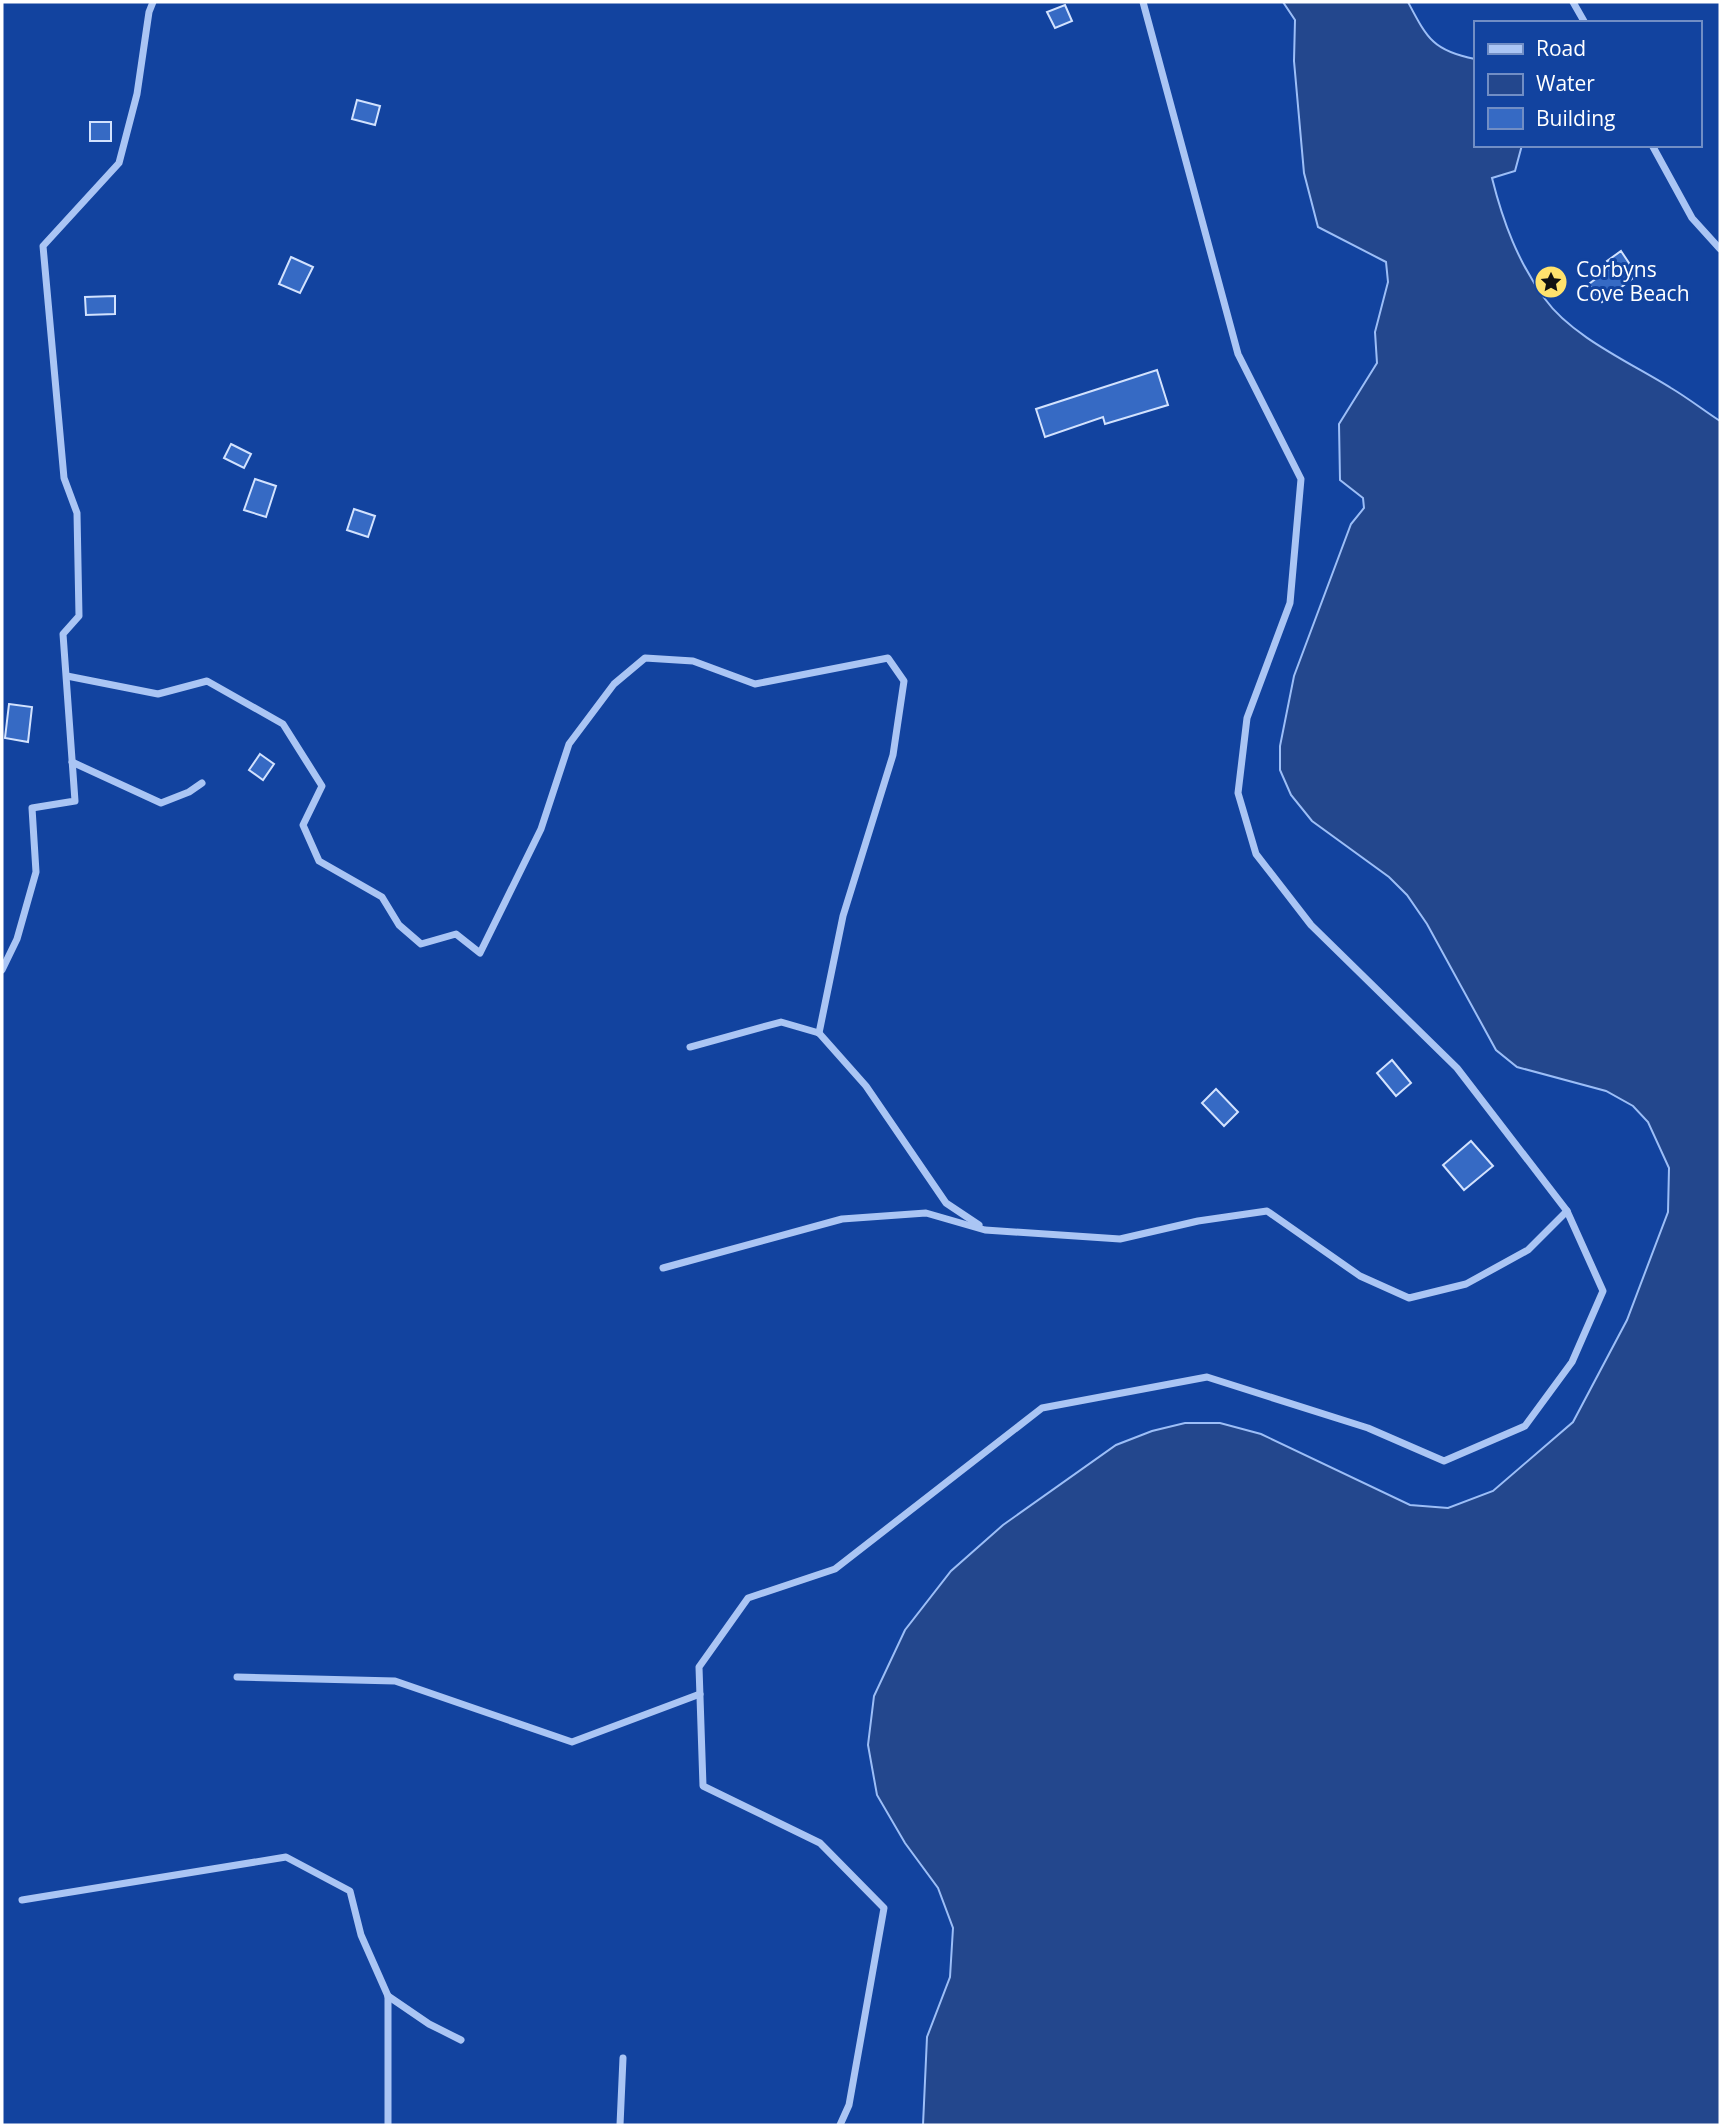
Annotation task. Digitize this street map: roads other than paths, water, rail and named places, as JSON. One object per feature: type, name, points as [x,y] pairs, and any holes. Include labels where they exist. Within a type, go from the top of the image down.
[{"type":"street","points":[[2,970],[17,939],[36,872],[32,808],[75,801],[63,634],[79,616],[77,513],[64,478],[43,246],[119,163],[137,94],[149,12],[153,2]]},
{"type":"street","points":[[840,2125],[849,2105],[884,1908],[820,1843],[704,1786],[699,1668],[748,1598],[835,1569],[1042,1408],[1207,1377],[1368,1428],[1444,1461],[1525,1426],[1572,1362],[1603,1291],[1567,1211],[1457,1068],[1311,925],[1256,854],[1238,793],[1247,718],[1290,603],[1301,479],[1237,354],[1143,2]]},
{"type":"street","points":[[1573,2],[1583,21]]},
{"type":"street","points":[[1653,147],[1692,218],[1720,248]]},
{"type":"street","points":[[66,676],[158,694],[207,681],[283,724],[323,786],[303,825],[319,861],[382,897],[399,925],[421,944],[456,934],[480,953],[541,829],[569,744],[614,684],[645,658],[693,661],[755,684],[888,658],[904,681],[893,755],[844,916],[819,1033]]},
{"type":"street","points":[[72,762],[161,803],[202,783]]},
{"type":"street","points":[[690,1047],[780,1022],[819,1033],[866,1086],[946,1203],[985,1230]]},
{"type":"street","points":[[663,1268],[842,1219],[926,1213],[985,1230],[1120,1239],[1198,1222],[1267,1212],[1360,1276],[1409,1298],[1466,1284],[1528,1250],[1567,1211]]},
{"type":"street","points":[[237,1677],[395,1681],[572,1742],[700,1694]]},
{"type":"street","points":[[22,1899],[286,1857],[350,1891],[360,1935],[388,1996],[388,2125]]},
{"type":"street","points":[[388,1996],[429,2024],[461,2040]]},
{"type":"street","points":[[620,2125],[623,2058]]},
{"type":"water","points":[[1283,2],[1408,2],[1426,34],[1433,41],[1449,52],[1474,59],[1474,147],[1521,147],[1515,171],[1492,178],[1512,241],[1535,285],[1557,313],[1587,338],[1720,421],[1720,2125],[923,2125],[927,2037],[950,1977],[953,1928],[938,1888],[905,1843],[877,1795],[868,1745],[874,1696],[905,1630],[951,1571],[1003,1525],[1116,1445],[1152,1431],[1185,1423],[1220,1423],[1261,1434],[1410,1505],[1448,1508],[1493,1491],[1573,1422],[1627,1320],[1668,1212],[1669,1168],[1648,1122],[1633,1106],[1606,1091],[1517,1067],[1496,1050],[1427,924],[1407,895],[1389,877],[1312,821],[1291,795],[1280,770],[1280,746],[1294,676],[1351,524],[1364,508],[1363,498],[1340,480],[1339,424],[1377,363],[1375,332],[1388,282],[1386,262],[1318,227],[1304,173],[1294,61],[1295,20]]},
{"type":"place","name":"Corbyns Cove Beach","points":[[1551,282]]}]
